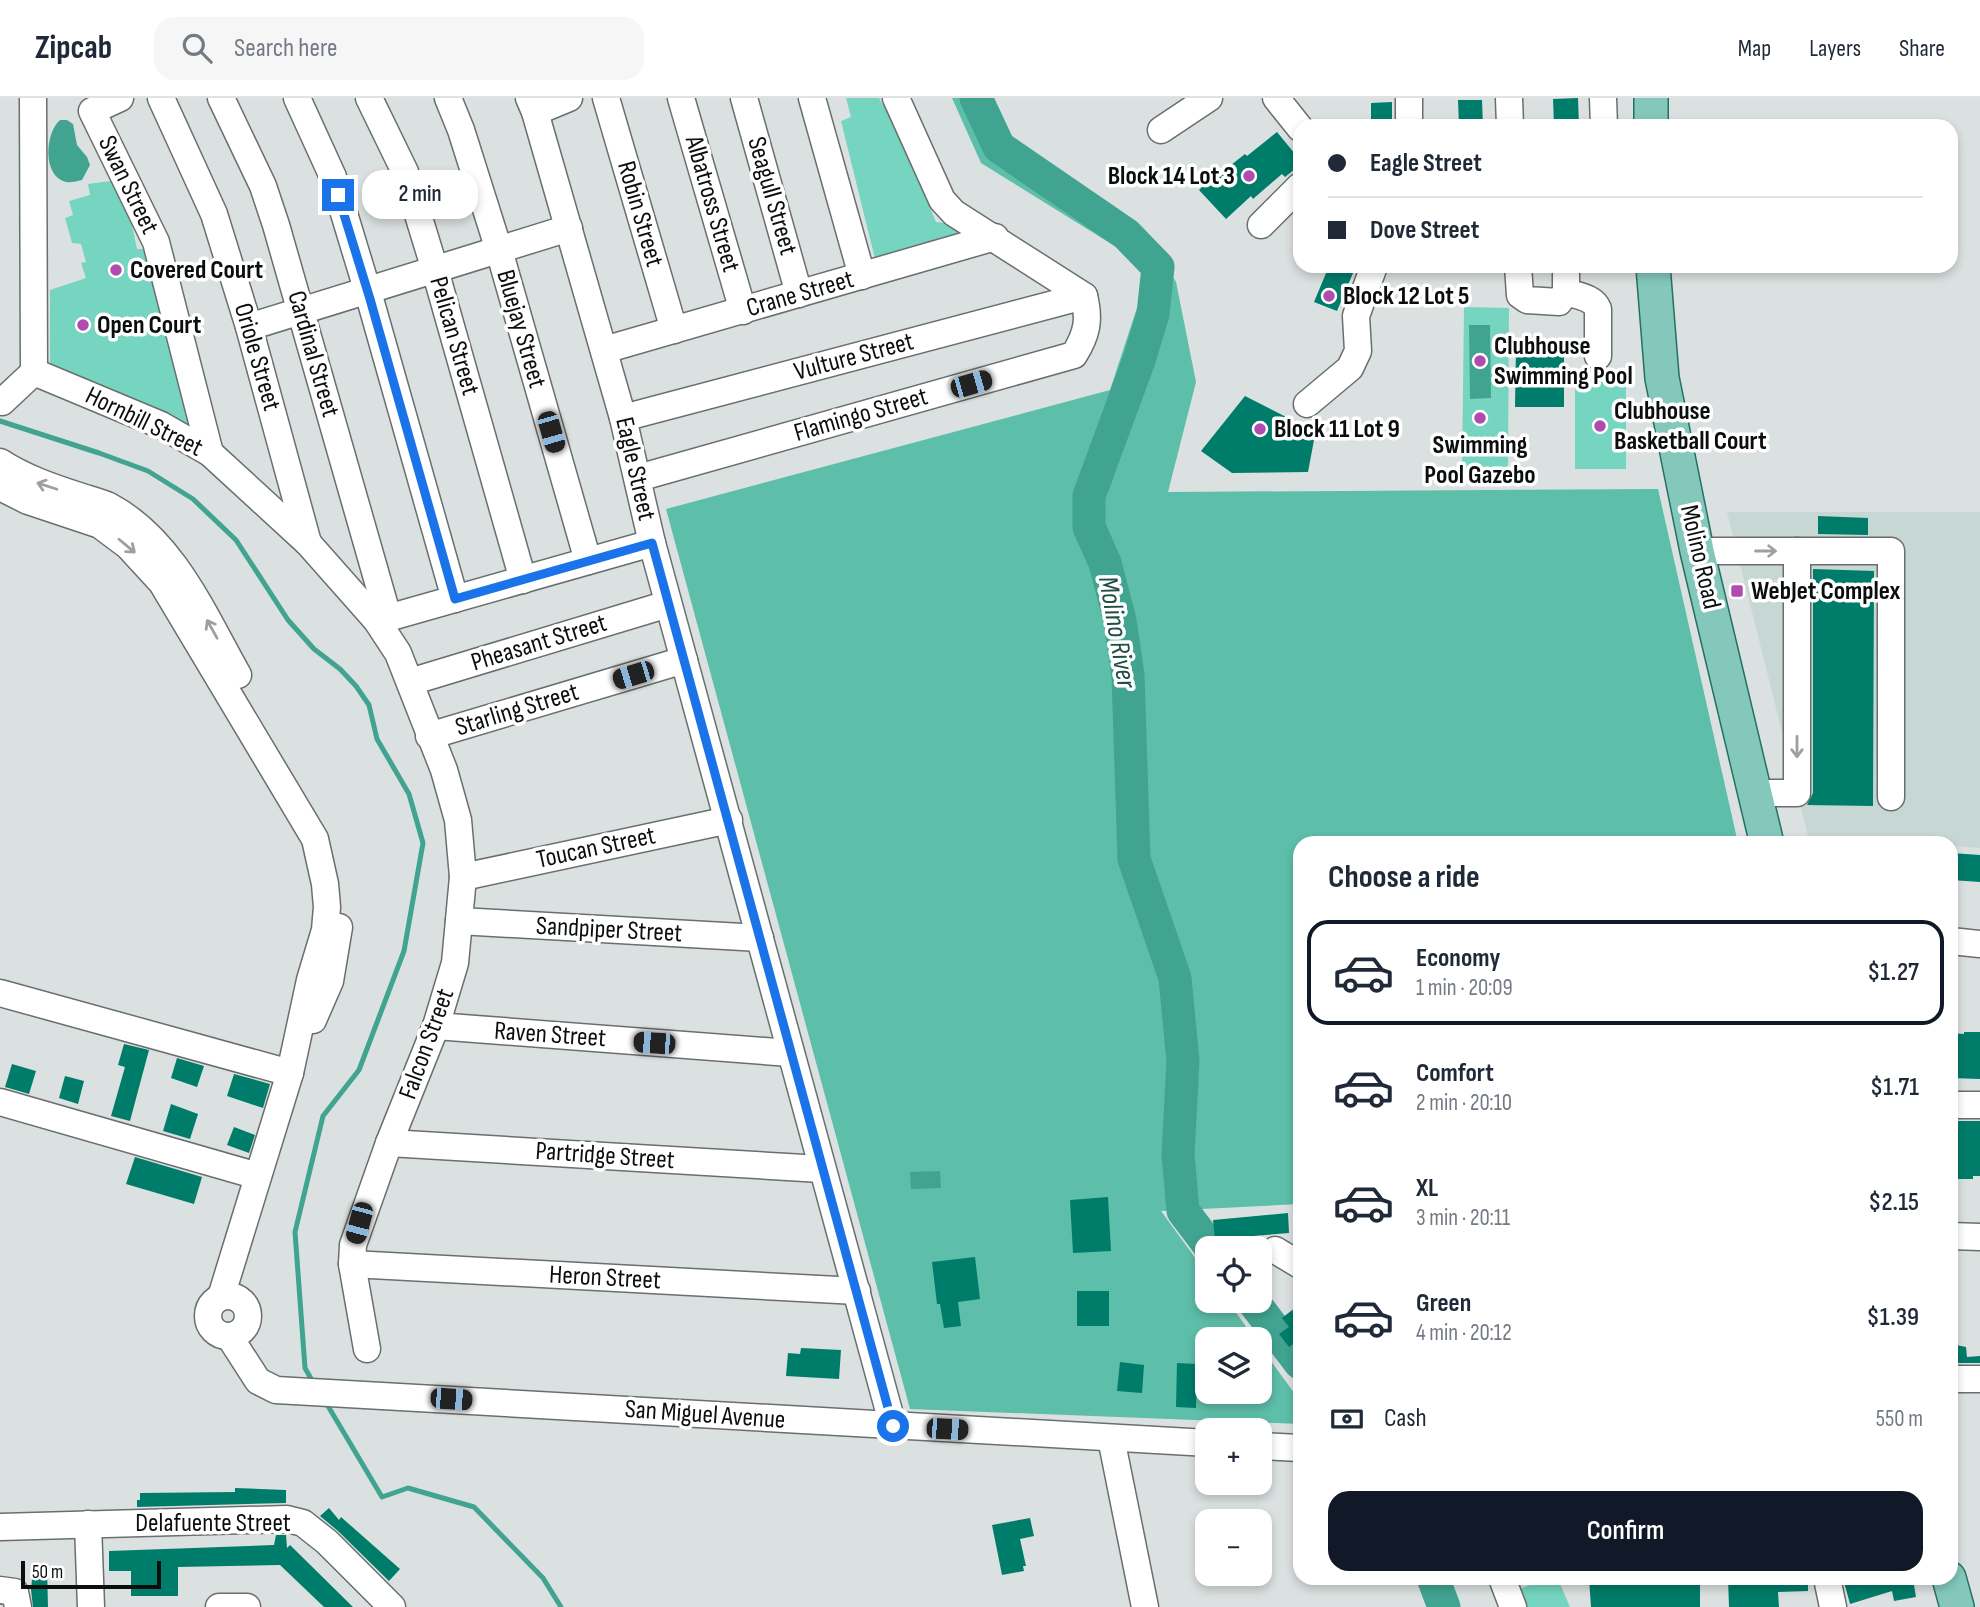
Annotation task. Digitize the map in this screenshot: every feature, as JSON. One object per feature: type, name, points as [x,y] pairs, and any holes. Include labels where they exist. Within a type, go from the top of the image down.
[{"type":"main road","points":[[1651,98],[1651,119]]},
{"type":"main road","name":"Molino Road","points":[[1654,273],[1662,378],[1698,551],[1765,836]]},
{"type":"main road","points":[[1951,1585],[1957,1607]]},
{"type":"street","points":[[2,402],[34,372],[33,98]]},
{"type":"street","name":"Swan Street","points":[[120,98],[92,111],[156,242],[210,453]]},
{"type":"street","name":"Oriole Street","points":[[161,98],[214,214],[249,327],[308,543]]},
{"type":"street","name":"Cardinal Street","points":[[221,98],[263,186],[301,312],[383,619]]},
{"type":"street","points":[[297,98],[332,177],[455,599]]},
{"type":"street","name":"Pelican Street","points":[[369,98],[405,172],[523,580]]},
{"type":"street","name":"Bluejay Street","points":[[448,98],[461,130],[499,250],[588,561]]},
{"type":"street","points":[[532,105],[569,98]]},
{"type":"street","name":"Robin Street","points":[[607,98],[674,330]]},
{"type":"street","name":"Albatross Street","points":[[681,98],[743,311]]},
{"type":"street","name":"Seagull Street","points":[[744,98],[799,294]]},
{"type":"street","points":[[813,98],[862,276]]},
{"type":"street","points":[[896,98],[942,200],[954,213],[1084,296]]},
{"type":"street","points":[[1161,130],[1209,98]]},
{"type":"street","points":[[1276,98],[1293,119]]},
{"type":"street","points":[[1409,98],[1409,119]]},
{"type":"street","points":[[1509,98],[1510,119]]},
{"type":"street","points":[[1603,98],[1604,119]]},
{"type":"street","name":"Eagle Street","points":[[532,105],[623,418],[668,604],[891,1418]]},
{"type":"street","points":[[1261,225],[1293,193]]},
{"type":"street","points":[[249,327],[569,228]]},
{"type":"street","name":"Crane Street","points":[[604,350],[995,237]]},
{"type":"street","points":[[1307,404],[1350,368],[1358,351],[1356,316],[1371,273]]},
{"type":"street","points":[[1518,273],[1520,295],[1527,300],[1559,302],[1566,279],[1596,304],[1598,356]]},
{"type":"street","name":"Vulture Street","points":[[623,418],[1084,296]]},
{"type":"street","name":"Flamingo Street","points":[[638,478],[1074,355],[1082,343],[1089,314],[1084,296]]},
{"type":"street","name":"Hornbill Street","points":[[34,372],[161,425],[210,453],[308,543],[383,619],[429,736]]},
{"type":"street","points":[[0,462],[33,481],[109,506],[145,531],[163,551],[194,597],[325,830],[336,864],[340,928],[330,981],[290,1073]]},
{"type":"street","points":[[0,487],[28,501],[100,526],[128,546],[145,563],[168,594],[315,839],[327,907],[325,930],[310,980],[290,1073],[258,1176],[0,1102]]},
{"type":"street","points":[[383,619],[652,543]]},
{"type":"street","points":[[1698,551],[1891,551],[1891,797]]},
{"type":"street","points":[[1755,793],[1797,793],[1797,551]]},
{"type":"street","name":"Pheasant Street","points":[[410,682],[668,604]]},
{"type":"street","name":"Starling Street","points":[[429,736],[684,660]]},
{"type":"street","name":"Falcon Street","points":[[367,1349],[352,1264],[353,1245],[389,1143],[436,1026],[455,963],[463,877],[458,820],[444,770],[429,736]]},
{"type":"street","name":"Toucan Street","points":[[463,877],[729,820]]},
{"type":"street","name":"Sandpiper Street","points":[[458,921],[760,939]]},
{"type":"street","points":[[1958,942],[1980,944]]},
{"type":"street","points":[[0,993],[290,1073]]},
{"type":"street","name":"Raven Street","points":[[436,1026],[790,1053]]},
{"type":"street","points":[[1958,1105],[1980,1105]]},
{"type":"street","name":"Partridge Street","points":[[389,1143],[821,1169]]},
{"type":"street","name":"San Miguel Avenue","points":[[258,1176],[231,1299],[248,1312],[246,1326],[242,1331],[229,1336],[258,1381],[276,1390],[891,1418],[1111,1438],[1195,1442]]},
{"type":"street","points":[[1958,1236],[1980,1237]]},
{"type":"street","points":[[1275,1250],[1293,1261]]},
{"type":"street","name":"Heron Street","points":[[352,1264],[857,1291]]},
{"type":"street","points":[[1958,1379],[1980,1379]]},
{"type":"street","points":[[1111,1438],[1145,1607]]},
{"type":"street","points":[[1272,1447],[1293,1448]]},
{"type":"street","name":"Delafuente Street","points":[[0,1527],[269,1518],[303,1523],[327,1542],[392,1607]]},
{"type":"street","points":[[88,1524],[91,1607]]},
{"type":"street","points":[[1505,1585],[1513,1607]]},
{"type":"street","points":[[1828,1585],[1833,1607]]},
{"type":"street","points":[[0,1590],[15,1592],[18,1607]]},
{"type":"street","points":[[219,1607],[247,1607]]},
{"type":"shaded area","points":[[846,98],[879,98],[883,105],[897,102],[908,156],[936,222],[962,225],[979,244],[879,275],[841,121],[851,117]]},
{"type":"shaded area","points":[[952,98],[990,98],[1018,154],[1088,197],[1134,230],[1160,255],[1176,282],[1196,382],[1168,492],[1658,489],[1736,836],[1293,836],[1293,1204],[1161,1211],[1195,1258],[1195,1313],[1236,1313],[1246,1327],[1195,1327],[1195,1404],[1272,1404],[1272,1362],[1293,1391],[1293,1424],[1272,1423],[1272,1418],[1195,1420],[910,1409],[666,509],[1110,390],[1150,268],[981,163]]},
{"type":"shaded area","points":[[60,120],[73,124],[77,145],[90,165],[82,180],[68,182],[58,178],[53,172],[48,154],[49,144],[51,134]]},
{"type":"shaded area","points":[[118,180],[129,210],[137,249],[143,249],[171,347],[203,434],[50,363],[50,290],[86,278],[81,263],[86,262],[81,244],[72,243],[65,218],[73,215],[69,201],[90,195],[88,184]]},
{"type":"shaded area","points":[[1464,307],[1509,308],[1508,469],[1462,469]]},
{"type":"shaded area","name":"Clubhouse Swimming Pool","points":[[1469,325],[1490,325],[1491,398],[1470,399]]},
{"type":"shaded area","name":"Clubhouse Basketball Court","points":[[1575,382],[1626,382],[1626,469],[1575,469]]},
{"type":"shaded area","name":"WebJet Complex","points":[[1727,512],[1980,512],[1980,848],[1958,846],[1958,836],[1808,836]]},
{"type":"shaded area","points":[[940,1171],[941,1188],[911,1189],[910,1172]]},
{"type":"shaded area","points":[[1530,1585],[1561,1585],[1570,1607],[1524,1607],[1517,1590]]},
{"type":"building","points":[[1578,98],[1579,119],[1554,119],[1553,99]]},
{"type":"building","points":[[1458,100],[1482,100],[1483,119],[1459,119]]},
{"type":"building","points":[[1392,102],[1392,119],[1371,119],[1371,103]]},
{"type":"building","points":[[1277,132],[1293,151],[1293,171],[1285,177],[1282,174],[1253,199],[1251,196],[1226,219],[1199,190],[1215,174],[1217,176],[1245,154],[1247,156]]},
{"type":"building","points":[[1326,273],[1353,273],[1337,311],[1314,302]]},
{"type":"building","points":[[1516,347],[1564,347],[1564,407],[1515,407]]},
{"type":"building","name":"Block 11 Lot 9","points":[[1245,396],[1290,419],[1314,440],[1308,472],[1232,473],[1201,451]]},
{"type":"building","points":[[1818,516],[1868,518],[1868,535],[1818,534]]},
{"type":"building","points":[[1813,569],[1874,571],[1873,806],[1807,805],[1813,793]]},
{"type":"building","points":[[1958,853],[1980,855],[1980,882],[1958,880]]},
{"type":"building","points":[[1980,1032],[1980,1079],[1958,1078],[1958,1034]]},
{"type":"building","points":[[124,1044],[149,1050],[130,1121],[111,1116],[125,1067],[118,1065]]},
{"type":"building","points":[[177,1058],[204,1066],[197,1087],[171,1078]]},
{"type":"building","points":[[12,1064],[36,1071],[29,1094],[5,1087]]},
{"type":"building","points":[[234,1074],[270,1084],[263,1108],[227,1096]]},
{"type":"building","points":[[65,1076],[84,1081],[78,1104],[59,1098]]},
{"type":"building","points":[[171,1104],[198,1114],[190,1139],[163,1131]]},
{"type":"building","points":[[1958,1121],[1980,1121],[1980,1176],[1973,1176],[1973,1179],[1958,1179]]},
{"type":"building","points":[[234,1127],[255,1135],[249,1153],[227,1145]]},
{"type":"building","points":[[135,1157],[202,1177],[194,1204],[126,1184]]},
{"type":"building","points":[[1108,1197],[1111,1251],[1073,1253],[1070,1200]]},
{"type":"building","points":[[1288,1213],[1289,1233],[1215,1236],[1213,1220]]},
{"type":"building","points":[[975,1257],[980,1299],[958,1302],[961,1326],[944,1328],[940,1304],[937,1304],[932,1262]]},
{"type":"building","points":[[1077,1291],[1109,1291],[1109,1326],[1077,1326]]},
{"type":"building","points":[[1293,1309],[1293,1344],[1289,1347],[1279,1334],[1289,1327],[1282,1318]]},
{"type":"building","points":[[1958,1345],[1966,1347],[1967,1357],[1980,1356],[1980,1363],[1958,1363]]},
{"type":"building","points":[[801,1348],[841,1350],[839,1379],[786,1376],[788,1353],[800,1354]]},
{"type":"building","points":[[1120,1362],[1144,1365],[1142,1393],[1117,1391]]},
{"type":"building","points":[[1177,1363],[1195,1364],[1196,1408],[1176,1407]]},
{"type":"building","points":[[235,1488],[286,1490],[286,1503],[137,1507],[140,1493],[235,1492]]},
{"type":"building","points":[[329,1508],[339,1520],[341,1517],[400,1569],[389,1581],[320,1516]]},
{"type":"building","points":[[1030,1518],[1034,1536],[1020,1539],[1026,1566],[1023,1566],[1024,1571],[1002,1575],[992,1525]]},
{"type":"building","points":[[276,1535],[286,1535],[287,1548],[290,1545],[353,1607],[324,1607],[280,1565],[178,1567],[178,1596],[131,1596],[131,1571],[109,1571],[109,1551],[274,1545]]},
{"type":"building","points":[[33,1568],[47,1568],[48,1607],[33,1607]]},
{"type":"building","points":[[1589,1585],[1700,1585],[1700,1607],[1591,1607]]},
{"type":"building","points":[[1728,1585],[1808,1585],[1808,1591],[1778,1592],[1779,1607],[1729,1607]]},
{"type":"building","points":[[1845,1585],[1914,1585],[1916,1597],[1894,1601],[1892,1591],[1850,1604]]},
{"type":"waterway","name":"Molino River","points":[[976,98],[999,147],[1126,234],[1158,267],[1153,314],[1089,496],[1089,527],[1105,563],[1120,621],[1128,675],[1134,859],[1175,978],[1183,1061],[1178,1154],[1183,1211],[1202,1236]]},
{"type":"waterway","points":[[0,421],[148,471],[193,499],[236,540],[288,620],[314,649],[340,669],[356,686],[369,705],[377,739],[409,794],[423,843],[404,951],[359,1070],[323,1116],[295,1232],[305,1368],[314,1384]]},
{"type":"waterway","name":"Molino River","points":[[1262,1313],[1293,1354]]},
{"type":"waterway","points":[[325,1401],[382,1497],[408,1488],[474,1507],[543,1578],[561,1607]]},
{"type":"waterway","name":"Molino River","points":[[1436,1585],[1444,1607]]},
{"type":"place","name":"Block 14 Lot 3","points":[[1249,176]]},
{"type":"place","name":"Covered Court","points":[[116,270]]},
{"type":"place","name":"Block 12 Lot 5","points":[[1329,296]]},
{"type":"place","name":"Open Court","points":[[83,325]]},
{"type":"place","name":"Clubhouse Swimming Pool","points":[[1480,361]]},
{"type":"place","name":"Swimming Pool Gazebo","points":[[1480,418]]},
{"type":"place","name":"Clubhouse Basketball Court","points":[[1600,426]]},
{"type":"place","name":"Block 11 Lot 9","points":[[1260,429]]},
{"type":"place","name":"WebJet Complex","points":[[1737,591]]},
{"type":"route","points":[[338,195],[455,599],[652,543],[893,1426]]}]
